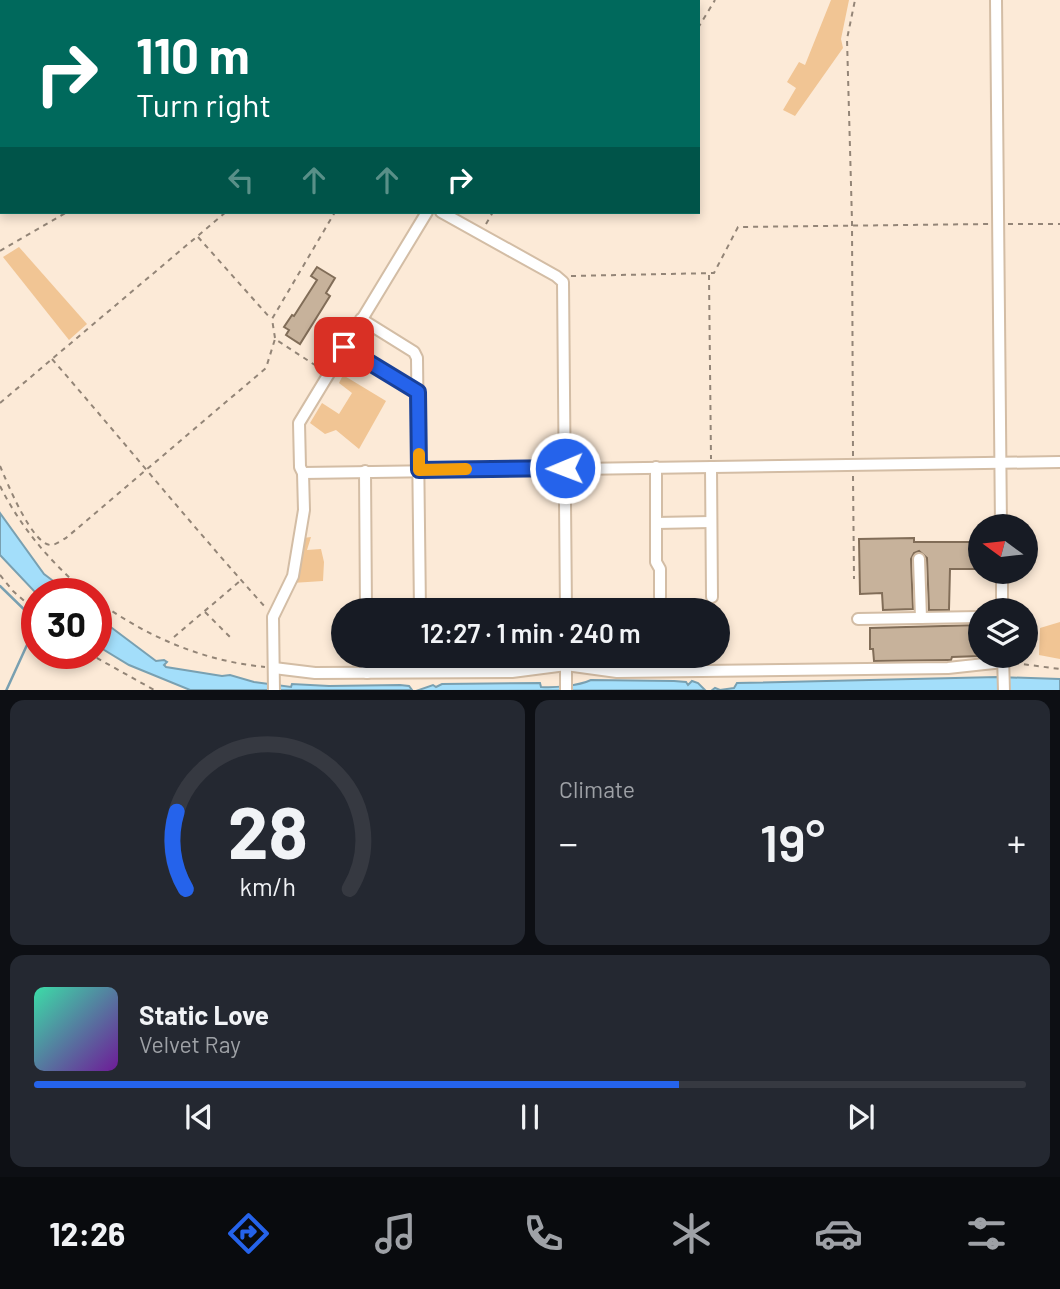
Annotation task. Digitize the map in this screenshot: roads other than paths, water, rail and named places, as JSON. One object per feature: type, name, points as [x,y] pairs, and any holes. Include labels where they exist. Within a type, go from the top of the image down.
[{"type":"street","points":[[996,0],[1001,514]]},
{"type":"street","points":[[274,690],[273,617],[293,576],[304,510],[299,422],[426,214]]},
{"type":"street","points":[[444,214],[563,282],[566,598]]},
{"type":"street","points":[[361,319],[414,352],[417,358],[419,598]]},
{"type":"street","points":[[344,347],[418,392]]},
{"type":"street","points":[[303,473],[1060,462]]},
{"type":"street","points":[[656,467],[656,562],[660,569],[660,597]]},
{"type":"street","points":[[710,467],[712,597]]},
{"type":"street","points":[[365,471],[366,598]]},
{"type":"street","points":[[656,523],[711,522]]},
{"type":"street","points":[[919,559],[920,618]]},
{"type":"street","points":[[858,619],[968,617]]},
{"type":"street","points":[[592,668],[617,672],[948,668],[968,665]]},
{"type":"street","points":[[274,668],[315,673],[512,672],[539,668]]},
{"type":"street","points":[[367,668],[367,673]]},
{"type":"street","points":[[566,668],[566,690]]},
{"type":"street","points":[[1003,668],[1003,690]]},
{"type":"water","points":[[0,513],[49,578],[22,578],[0,555]]},
{"type":"water","points":[[112,628],[156,661],[167,662],[164,665],[166,667],[230,675],[254,682],[291,687],[292,684],[400,685],[409,686],[412,690],[190,690],[129,665],[112,655]]},
{"type":"water","points":[[998,677],[1060,679],[1060,690],[720,690],[734,688],[737,683]]},
{"type":"water","points":[[674,681],[686,682],[688,685],[692,681],[705,690],[419,690],[442,684],[540,683],[541,687],[552,687],[586,682]]},
{"type":"waterway","points":[[0,586],[21,606]]},
{"type":"waterway","points":[[6,690],[21,658]]}]
